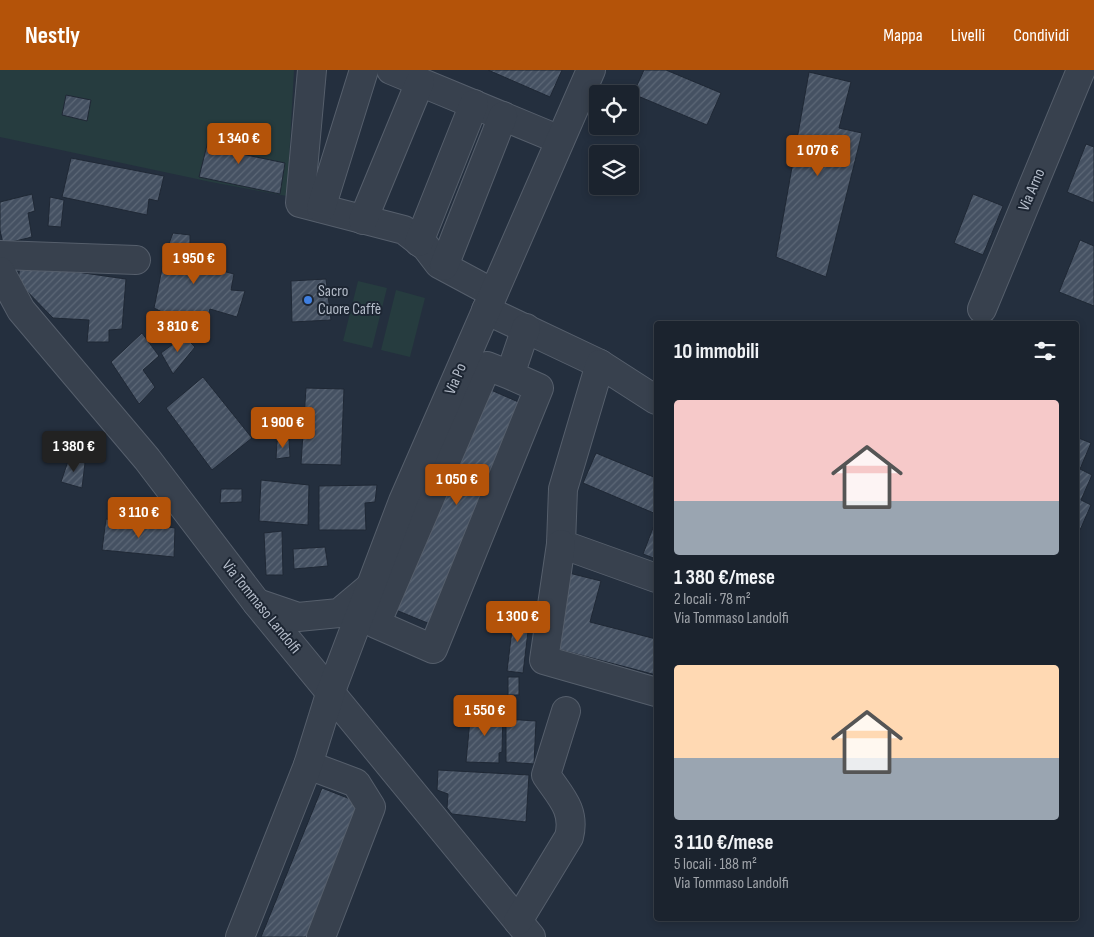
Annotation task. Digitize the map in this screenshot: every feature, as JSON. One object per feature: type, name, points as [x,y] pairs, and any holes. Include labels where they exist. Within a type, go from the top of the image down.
[{"type":"street","points":[[312,70],[300,203],[404,230],[444,266],[489,302],[526,328],[600,364],[654,399]]},
{"type":"street","points":[[321,208],[364,70]]},
{"type":"street","points":[[391,70],[560,140]]},
{"type":"street","name":"Via Po","points":[[240,937],[308,765],[331,691],[403,501],[591,70]]},
{"type":"street","name":"Via Arno","points":[[982,309],[1081,70]]},
{"type":"street","points":[[363,220],[420,82]]},
{"type":"street","points":[[419,242],[474,104]]},
{"type":"street","points":[[444,266],[503,116]]},
{"type":"street","points":[[0,255],[136,260]]},
{"type":"street","name":"Via Tommaso Landolfi","points":[[0,271],[21,310],[147,459],[256,602],[331,691],[524,929]]},
{"type":"street","points":[[510,375],[526,328]]},
{"type":"street","points":[[600,364],[562,489],[561,544],[544,660],[654,691]]},
{"type":"street","points":[[487,366],[510,375],[539,388],[434,649],[376,624],[487,366]]},
{"type":"street","points":[[561,544],[654,577]]},
{"type":"street","points":[[256,602],[298,617],[339,613],[371,586]]},
{"type":"street","points":[[524,929],[569,837],[572,824],[571,814],[546,775],[566,711]]},
{"type":"street","points":[[308,765],[356,783],[371,808],[320,937]]},
{"type":"green space","points":[[0,70],[294,70],[287,196],[211,182],[0,137]]},
{"type":"green space","points":[[358,281],[387,288],[372,348],[343,341]]},
{"type":"green space","points":[[396,290],[425,298],[410,357],[381,350]]},
{"type":"building","points":[[488,70],[562,70],[550,97]]},
{"type":"building","points":[[644,70],[666,70],[721,93],[707,125],[639,97],[639,85],[637,85]]},
{"type":"building","points":[[809,72],[851,82],[839,128],[862,133],[826,277],[776,257]]},
{"type":"building","points":[[66,95],[91,100],[87,121],[62,115]]},
{"type":"building","points":[[212,125],[233,131],[232,152],[285,163],[280,194],[199,177]]},
{"type":"building","points":[[1086,144],[1094,147],[1094,203],[1067,192]]},
{"type":"building","points":[[71,158],[164,176],[158,201],[149,199],[147,215],[62,197]]},
{"type":"building","points":[[32,194],[35,211],[28,213],[32,237],[3,244],[0,230],[0,202]]},
{"type":"building","points":[[973,194],[1003,206],[983,255],[954,243]]},
{"type":"building","points":[[50,197],[64,200],[61,227],[48,226]]},
{"type":"building","points":[[173,233],[190,235],[190,247],[214,254],[211,268],[234,274],[231,290],[245,291],[237,317],[210,309],[202,332],[154,308],[165,254]]},
{"type":"building","points":[[1080,240],[1094,246],[1094,306],[1059,292]]},
{"type":"building","points":[[20,264],[126,279],[122,329],[109,330],[109,342],[87,342],[89,320],[53,318],[18,282]]},
{"type":"building","points":[[326,279],[331,320],[292,322],[291,281]]},
{"type":"building","points":[[142,333],[159,356],[143,370],[155,387],[139,404],[111,362]]},
{"type":"building","points":[[184,336],[195,347],[173,374],[161,353]]},
{"type":"building","points":[[203,377],[252,438],[212,470],[166,408]]},
{"type":"building","points":[[484,387],[523,404],[430,624],[391,608]]},
{"type":"building","points":[[306,388],[344,389],[341,465],[301,464]]},
{"type":"building","points":[[1079,438],[1091,443],[1080,469],[1092,475],[1081,500],[1091,505],[1080,530]]},
{"type":"building","points":[[289,439],[290,457],[276,459],[277,441]]},
{"type":"building","points":[[596,453],[654,477],[654,513],[583,483]]},
{"type":"building","points":[[69,458],[85,463],[82,488],[61,482]]},
{"type":"building","points":[[261,480],[309,485],[308,525],[259,521]]},
{"type":"building","points":[[377,485],[375,502],[365,503],[366,530],[319,530],[319,486]]},
{"type":"building","points":[[221,489],[242,489],[242,502],[220,503]]},
{"type":"building","points":[[106,519],[175,528],[174,557],[102,550]]},
{"type":"building","points":[[654,525],[654,558],[643,554]]},
{"type":"building","points":[[282,531],[283,575],[266,575],[264,533]]},
{"type":"building","points":[[325,547],[328,566],[294,569],[293,549]]},
{"type":"building","points":[[569,573],[601,581],[590,622],[654,638],[654,674],[550,647]]},
{"type":"building","points":[[514,613],[530,615],[523,673],[507,671]]},
{"type":"building","points":[[508,677],[519,677],[519,695],[508,695]]},
{"type":"building","points":[[471,709],[503,712],[502,752],[499,753],[499,763],[466,762]]},
{"type":"building","points":[[506,719],[536,721],[534,764],[506,762]]},
{"type":"building","points":[[438,770],[529,775],[526,822],[452,814],[447,808],[448,794],[437,790]]},
{"type":"building","points":[[322,788],[363,804],[309,937],[261,937]]},
{"type":"place","name":"Sacro Cuore Caffè","points":[[308,300]]}]
